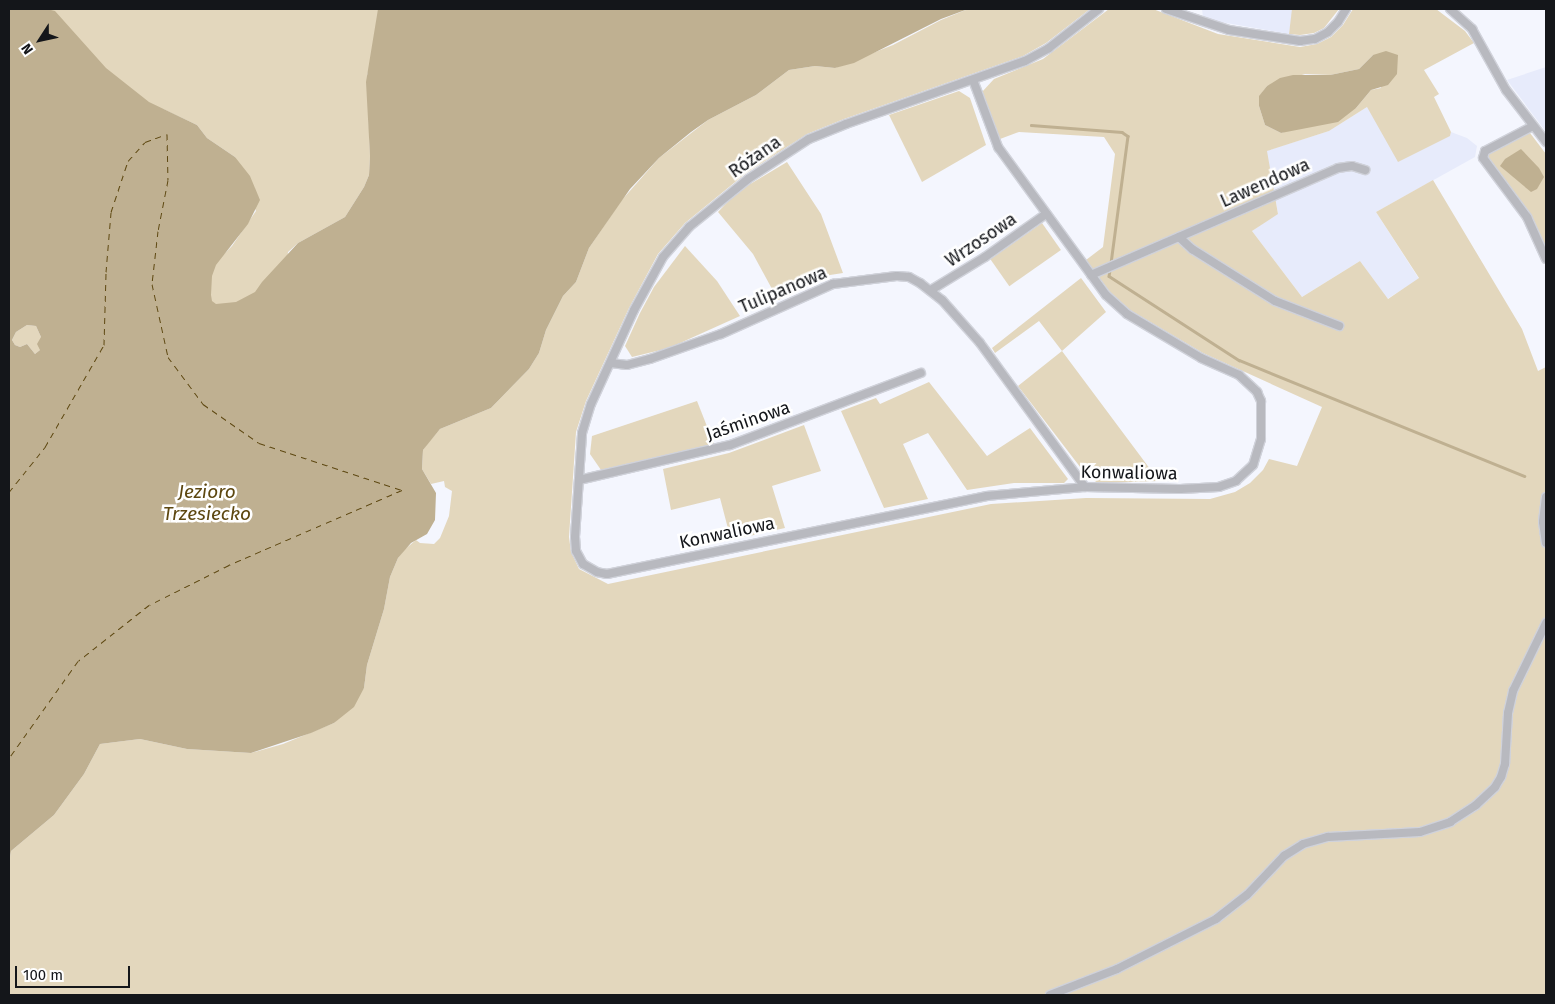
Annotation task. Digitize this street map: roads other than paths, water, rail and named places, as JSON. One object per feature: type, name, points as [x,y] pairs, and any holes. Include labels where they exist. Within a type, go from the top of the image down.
[{"type":"street","name":"Różana","points":[[579,480],[582,433],[591,404],[634,310],[663,257],[689,227],[748,179],[815,137],[1033,58],[1100,9]]},
{"type":"street","points":[[1166,9],[1229,30],[1300,41],[1315,38],[1328,32],[1338,22],[1346,9]]},
{"type":"street","points":[[1450,9],[1472,29],[1506,90],[1546,142]]},
{"type":"street","name":"Konwaliowa","points":[[579,480],[574,537],[576,551],[583,564],[597,572],[607,574],[953,502],[1006,493],[1085,487],[1203,489],[1219,487],[1236,480],[1253,464],[1261,439],[1262,421],[1260,401],[1250,383],[1127,314],[1106,295],[998,147],[973,80]]},
{"type":"street","points":[[1533,126],[1486,151],[1483,158],[1527,216],[1546,259]]},
{"type":"street","name":"Lawendowa","points":[[1091,276],[1338,168],[1352,166],[1365,170]]},
{"type":"street","name":"Wrzosowa","points":[[931,290],[985,257],[1046,214]]},
{"type":"street","points":[[1179,237],[1192,248],[1275,301],[1339,326]]},
{"type":"street","name":"Tulipanowa","points":[[611,363],[627,366],[721,334],[833,284],[897,276],[920,282],[931,290],[980,343],[1085,487]]},
{"type":"street","name":"Jaśminowa","points":[[579,480],[730,445],[921,373]]},
{"type":"street","points":[[1546,497],[1543,513],[1546,543]]},
{"type":"street","points":[[1050,995],[1117,969],[1216,919],[1247,895],[1287,853],[1303,844],[1342,836],[1420,832],[1450,822],[1476,805],[1495,787],[1501,777],[1505,764],[1508,713],[1513,690],[1546,622]]},
{"type":"water","name":"Jezioro Trzesiecko","points":[[9,9],[47,9],[55,11],[106,68],[149,102],[197,125],[207,138],[235,157],[250,176],[260,200],[248,224],[216,265],[212,276],[211,295],[212,301],[216,304],[236,302],[255,292],[298,243],[345,217],[364,187],[369,175],[370,156],[366,82],[378,9],[968,9],[941,19],[854,63],[835,68],[815,66],[789,70],[756,95],[708,120],[691,132],[659,158],[630,189],[589,248],[576,282],[563,296],[546,330],[539,353],[529,369],[491,408],[440,429],[423,450],[422,469],[436,493],[435,520],[427,534],[411,543],[398,558],[390,577],[384,609],[367,665],[364,688],[354,707],[334,723],[311,733],[251,753],[187,749],[140,739],[100,744],[84,774],[54,815],[11,851],[9,863]],"holes":[[[27,325],[36,326],[41,337],[37,344],[40,350],[35,354],[27,344],[20,347],[15,345],[12,340],[16,332]]]},
{"type":"water","points":[[1386,51],[1398,55],[1397,74],[1388,85],[1371,90],[1356,108],[1338,122],[1281,133],[1265,125],[1259,106],[1259,96],[1267,86],[1280,78],[1293,75],[1330,75],[1359,69],[1373,55]]},
{"type":"water","points":[[1521,149],[1539,168],[1544,177],[1537,189],[1531,192],[1500,166],[1505,159]]},
{"type":"waterway","points":[[1031,125],[1122,132],[1128,136],[1111,264]]},
{"type":"waterway","points":[[1110,270],[1109,276],[1239,360],[1524,476]]}]
